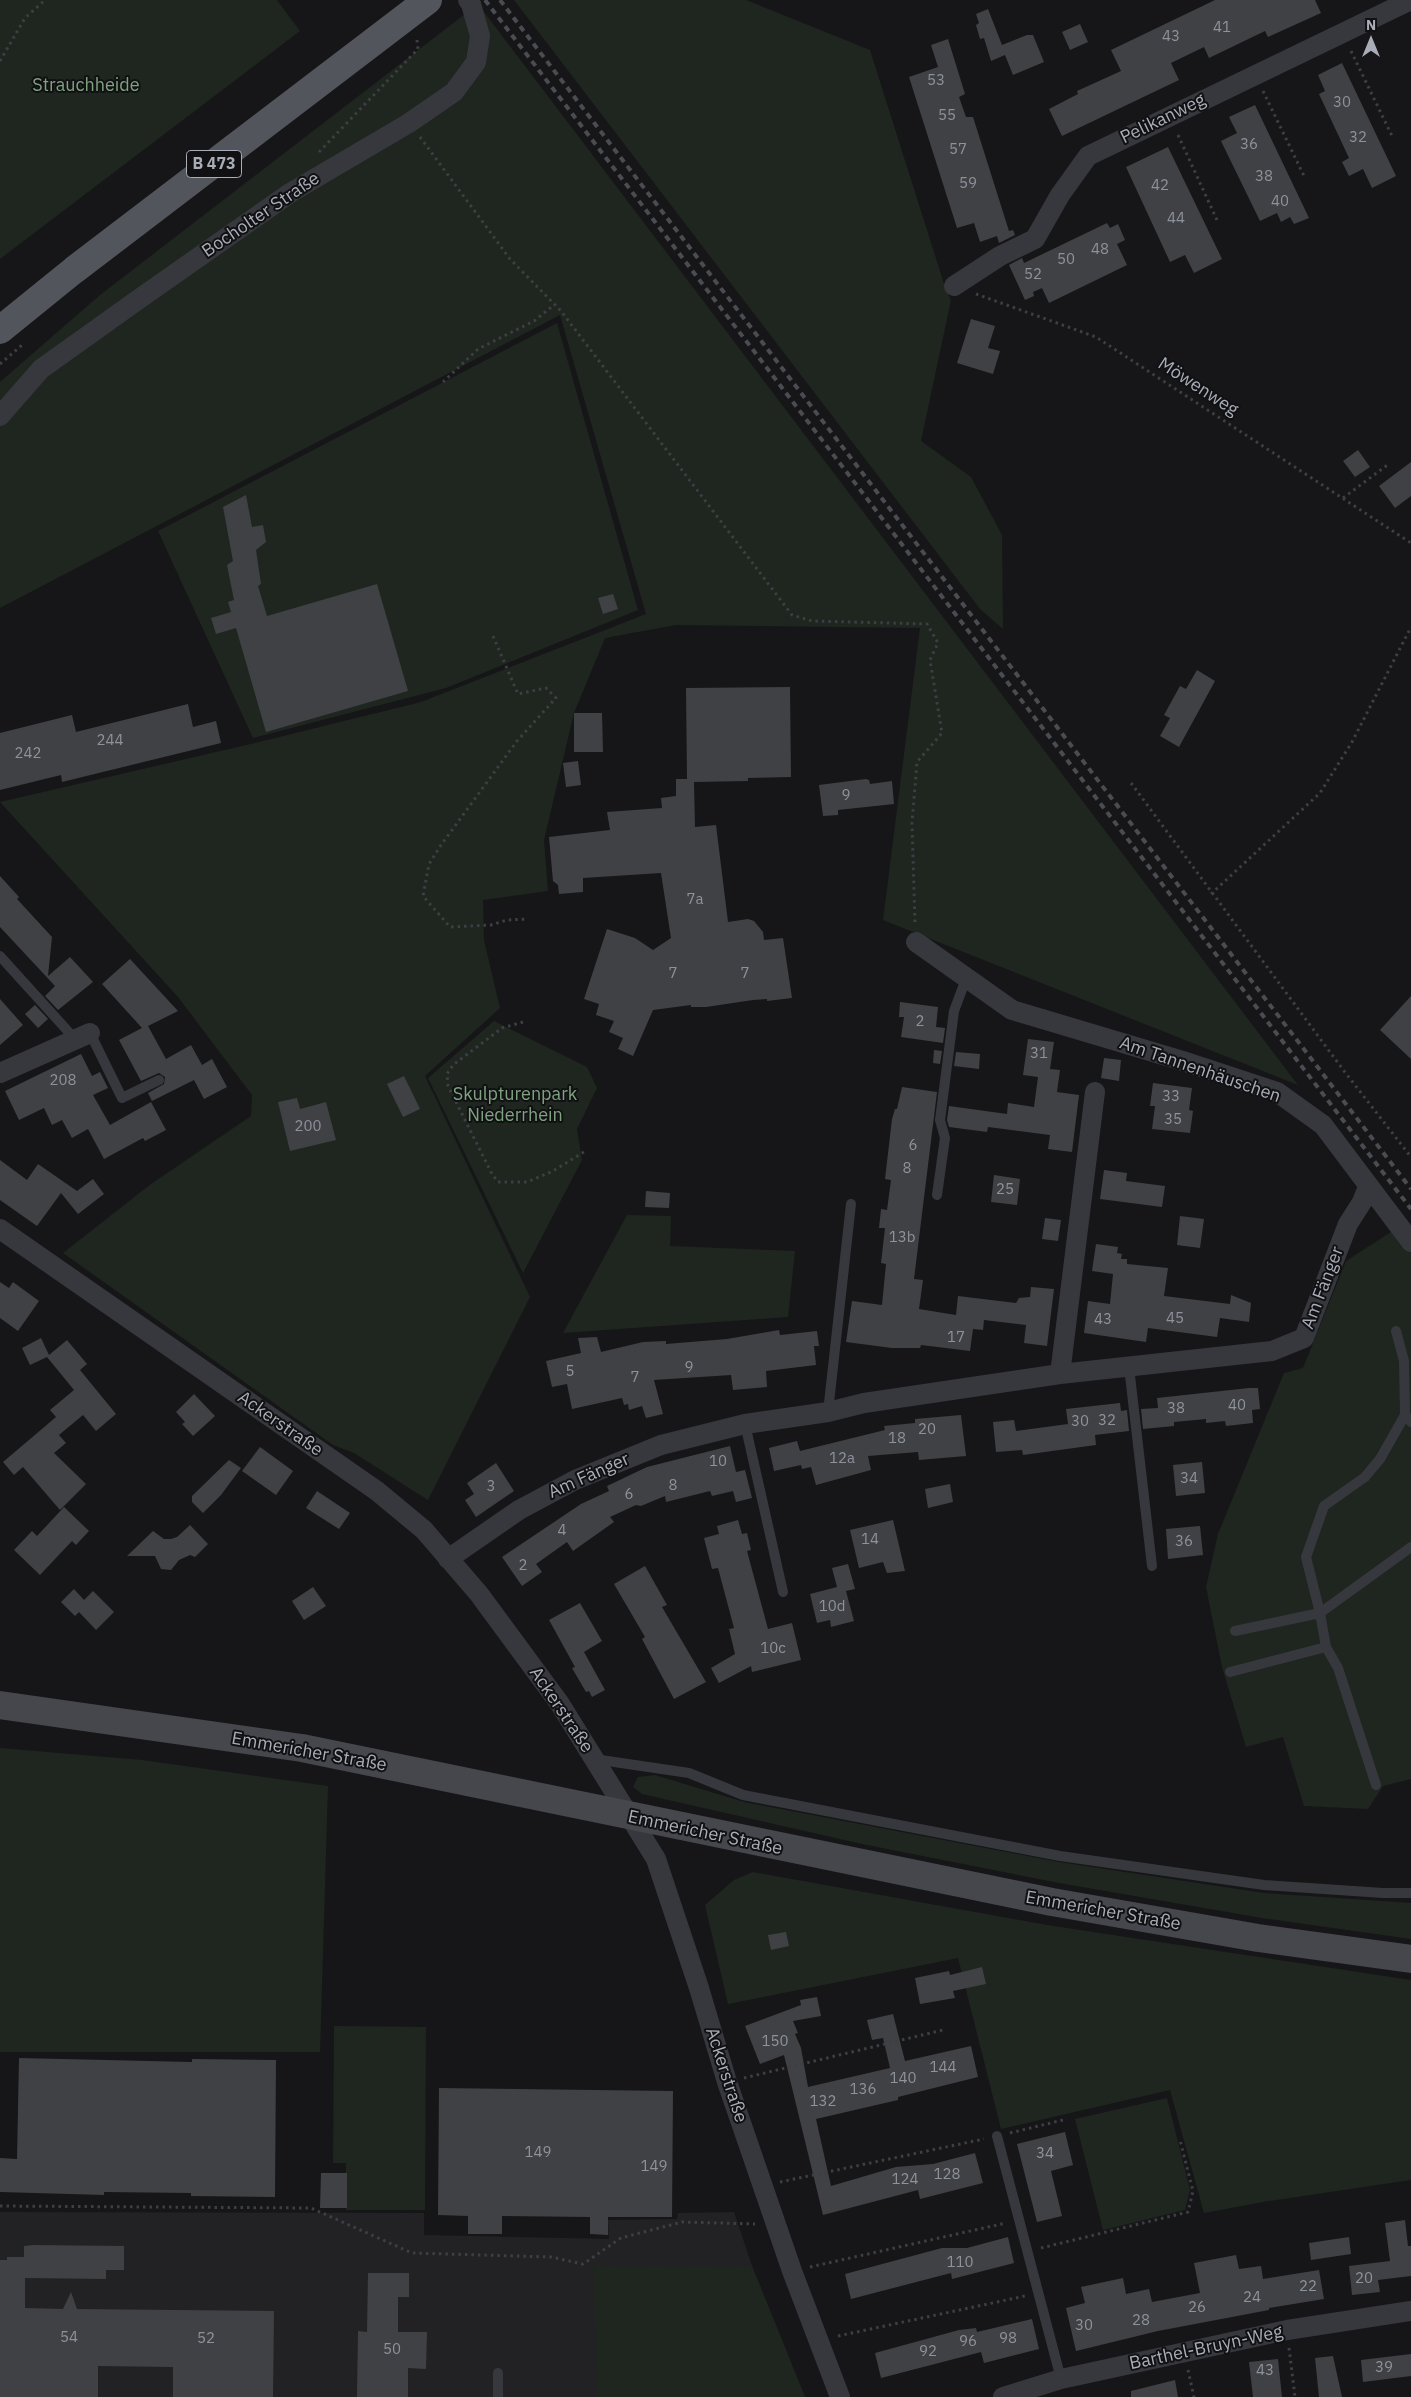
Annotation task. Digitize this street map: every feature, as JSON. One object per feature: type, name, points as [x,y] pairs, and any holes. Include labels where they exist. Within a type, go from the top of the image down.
[{"type":"main road","name":"B 473","points":[[0,330],[74,270],[428,0]]},
{"type":"main road","name":"Emmericher Straße","points":[[0,1705],[302,1748],[628,1817],[1052,1902],[1258,1938],[1411,1959]]},
{"type":"street","name":"Bocholter Straße","points":[[0,416],[41,369],[138,299],[290,194],[410,123],[454,92],[476,62],[480,36],[471,4],[468,0]]},
{"type":"street","name":"Pelikanweg","points":[[954,286],[1000,256],[1035,239],[1060,195],[1088,156],[1411,0]]},
{"type":"street","name":"Am Tannenhäuschen","points":[[916,942],[1012,1010],[1183,1061],[1277,1092],[1323,1125],[1411,1242]]},
{"type":"street","points":[[0,1073],[83,1036]]},
{"type":"street","points":[[1060,1374],[1095,1092]]},
{"type":"street","name":"Am Fänger","points":[[448,1559],[519,1510],[575,1480],[661,1445],[745,1424],[828,1412],[864,1403],[1060,1374],[1272,1351],[1304,1338],[1348,1224],[1368,1187]]},
{"type":"street","name":"Ackerstraße","points":[[0,1228],[378,1492],[424,1530],[479,1594],[560,1704],[628,1817],[656,1859],[762,2186],[840,2397]]},
{"type":"street","name":"Barthel-Bruyn-Weg","points":[[1003,2397],[1062,2379],[1287,2330],[1411,2311]]},
{"type":"lane","points":[[0,956],[83,1036],[122,1098],[160,1080]]},
{"type":"lane","points":[[937,1194],[945,1138],[940,1120],[954,1011],[966,979]]},
{"type":"lane","points":[[828,1412],[851,1204]]},
{"type":"lane","points":[[1376,1785],[1338,1668],[1326,1646],[1306,1557],[1324,1506],[1365,1477],[1380,1459],[1408,1418],[1404,1361],[1396,1332]]},
{"type":"lane","points":[[1129,1367],[1152,1566]]},
{"type":"lane","points":[[745,1424],[783,1592]]},
{"type":"lane","points":[[1235,1631],[1320,1613],[1411,1547]]},
{"type":"lane","points":[[1230,1672],[1326,1646]]},
{"type":"lane","points":[[594,1759],[689,1773],[743,1795],[1060,1856],[1264,1885],[1383,1893],[1411,1893]]},
{"type":"lane","points":[[997,2136],[1062,2379]]},
{"type":"lane","points":[[498,2373],[498,2397]]},
{"type":"path","points":[[0,61],[25,18],[45,0]]},
{"type":"path","points":[[1342,32],[1392,136]]},
{"type":"path","points":[[316,155],[418,49],[416,41],[423,35]]},
{"type":"path","points":[[1255,75],[1305,178]]},
{"type":"path","points":[[1169,116],[1217,220]]},
{"type":"path","points":[[410,123],[449,179],[510,259],[554,305],[792,615],[812,621],[927,624],[938,643],[930,660],[942,733],[917,762],[912,823],[916,942]]},
{"type":"path","name":"Möwenweg","points":[[954,286],[1096,337],[1411,543]]},
{"type":"path","points":[[443,382],[478,349],[534,321],[554,305]]},
{"type":"path","points":[[1344,498],[1390,463]]},
{"type":"path","points":[[1211,894],[1320,793],[1352,742],[1411,627]]},
{"type":"path","points":[[493,636],[518,694],[546,688],[556,698],[517,741],[441,845],[429,864],[423,896],[450,927],[491,925],[507,920],[527,919]]},
{"type":"path","points":[[1131,783],[1211,894],[1411,1157]]},
{"type":"path","points":[[523,1022],[502,1028],[453,1064],[447,1074],[448,1086],[492,1174],[498,1182],[527,1182],[553,1171],[587,1150]]},
{"type":"path","points":[[727,2082],[943,2030]]},
{"type":"path","points":[[762,2186],[997,2136],[1067,2119]]},
{"type":"path","points":[[1028,2251],[1188,2212],[1193,2191],[1180,2140]]},
{"type":"path","points":[[0,2206],[311,2208],[412,2253],[551,2257],[583,2264],[621,2238],[682,2222],[776,2225]]},
{"type":"path","points":[[792,2271],[1020,2220]]},
{"type":"path","points":[[818,2340],[1039,2292]]},
{"type":"path","points":[[1287,2330],[1295,2397]]},
{"type":"path","points":[[1184,2352],[1194,2397]]},
{"type":"shaded area","points":[[0,2212],[424,2213],[424,2235],[609,2239],[608,2220],[677,2219],[678,2213],[734,2212],[752,2266],[805,2397],[0,2397]]},
{"type":"green space","name":"Strauchheide","points":[[0,0],[277,0],[300,31],[0,259]]},
{"type":"green space","points":[[514,0],[746,0],[870,50],[945,287],[951,300],[921,441],[971,477],[1002,535],[1003,629],[980,609]]},
{"type":"green space","points":[[478,4],[1298,1085],[883,920],[920,628],[676,625],[605,638],[574,713],[544,840],[548,891],[483,900],[484,940],[500,1008],[425,1076],[530,1297],[428,1500],[354,1453],[333,1445],[63,1253],[151,1184],[251,1116],[252,1095],[178,997],[0,802],[255,743],[421,702],[646,614],[560,315],[0,608],[0,382],[100,295]]},
{"type":"green space","points":[[557,323],[638,610],[446,688],[253,738],[158,531]]},
{"type":"green space","name":"Skulpturenpark Niederrhein","points":[[494,1021],[587,1067],[597,1088],[577,1129],[582,1160],[523,1273],[428,1078]]},
{"type":"green space","points":[[627,1215],[671,1216],[670,1246],[795,1251],[788,1317],[563,1333]]},
{"type":"green space","points":[[1394,1230],[1411,1253],[1411,1779],[1383,1786],[1368,1809],[1304,1806],[1283,1737],[1246,1747],[1222,1667],[1206,1587],[1218,1534],[1284,1373],[1303,1368],[1346,1261]]},
{"type":"green space","points":[[0,1748],[142,1760],[328,1786],[320,2052],[0,2052]]},
{"type":"green space","points":[[655,1775],[744,1802],[1059,1862],[1264,1893],[1411,1903],[1411,1939],[1262,1918],[1059,1883],[862,1844],[642,1794],[633,1787],[638,1777]]},
{"type":"green space","points":[[753,1872],[1047,1925],[1411,1980],[1411,2180],[1263,2202],[1204,2213],[1170,2090],[1001,2129],[958,1958],[728,2004],[705,1905],[734,1880]]},
{"type":"green space","points":[[334,2026],[426,2027],[425,2210],[346,2210],[346,2163],[333,2163]]},
{"type":"green space","points":[[1167,2098],[1190,2190],[1185,2210],[1103,2230],[1075,2119]]},
{"type":"green space","points":[[593,2265],[752,2266],[805,2397],[597,2397]]},
{"type":"building","points":[[1215,0],[1315,0],[1321,13],[1268,37],[1265,31],[1209,58],[1204,47],[1171,63],[1179,80],[1062,136],[1049,109],[1078,94],[1077,91],[1121,71],[1111,50]]},
{"type":"building","points":[[988,9],[1002,45],[1027,35],[1033,35],[1044,62],[1013,75],[1005,55],[991,61],[984,38],[980,39],[976,25],[979,23],[976,14]]},
{"type":"building","points":[[1080,24],[1088,42],[1070,50],[1062,32]]},
{"type":"building","points":[[948,39],[965,94],[959,97],[966,117],[973,117],[1009,231],[1013,230],[1015,235],[999,243],[997,236],[980,242],[974,223],[957,228],[909,77],[938,67],[931,45]]},
{"type":"building","points":[[1342,63],[1396,176],[1372,188],[1363,169],[1349,176],[1342,162],[1349,158],[1319,94],[1325,91],[1318,75]]},
{"type":"building","points":[[1255,105],[1309,218],[1294,224],[1290,217],[1281,222],[1277,213],[1260,221],[1221,141],[1237,133],[1229,117]]},
{"type":"building","points":[[1168,147],[1222,259],[1194,273],[1185,255],[1170,262],[1126,167]]},
{"type":"building","points":[[1107,223],[1110,228],[1118,224],[1125,240],[1117,244],[1127,265],[1049,303],[1042,288],[1033,292],[1034,296],[1025,300],[1009,265],[1022,258],[1024,263]]},
{"type":"building","points":[[971,319],[995,326],[988,348],[1000,351],[993,374],[957,363]]},
{"type":"building","points":[[1358,450],[1370,467],[1355,477],[1343,461]]},
{"type":"building","points":[[1411,462],[1411,496],[1395,508],[1379,486]]},
{"type":"building","points":[[246,495],[252,527],[263,525],[266,542],[256,550],[261,584],[258,586],[267,616],[377,584],[408,691],[266,732],[236,628],[216,634],[211,618],[231,612],[228,602],[234,600],[227,565],[233,561],[223,507]]},
{"type":"building","points":[[613,594],[618,609],[603,614],[598,598]]},
{"type":"building","points":[[1197,670],[1215,681],[1179,747],[1160,736],[1170,718],[1164,715],[1180,686],[1186,689]]},
{"type":"building","points":[[790,687],[791,777],[748,778],[748,781],[694,782],[695,827],[716,825],[728,922],[748,919],[754,921],[763,932],[764,940],[783,938],[792,998],[767,1001],[767,999],[753,1000],[706,1007],[691,1007],[691,1005],[653,1010],[633,1056],[618,1049],[623,1038],[609,1032],[614,1021],[596,1015],[599,1004],[584,999],[607,929],[635,938],[653,950],[671,938],[661,873],[583,878],[583,892],[559,894],[558,885],[553,881],[549,837],[610,830],[607,812],[662,808],[661,798],[676,796],[676,779],[687,779],[686,688]]},
{"type":"building","points":[[188,704],[193,727],[216,721],[221,743],[62,782],[61,775],[0,790],[0,733],[72,715],[76,732]]},
{"type":"building","points":[[574,713],[602,713],[603,752],[574,752]]},
{"type":"building","points":[[578,761],[581,785],[566,787],[563,763]]},
{"type":"building","points":[[869,780],[870,784],[892,781],[894,804],[838,810],[838,815],[823,816],[819,785]]},
{"type":"building","points":[[0,876],[19,897],[17,899],[52,937],[48,976],[70,957],[93,982],[58,1010],[45,996],[55,986],[0,927]]},
{"type":"building","points":[[130,959],[178,1011],[148,1026],[166,1059],[191,1045],[202,1065],[212,1059],[227,1087],[204,1099],[194,1080],[152,1101],[148,1093],[164,1084],[165,1077],[159,1073],[141,1081],[119,1040],[142,1028],[102,984]]},
{"type":"building","points":[[1411,996],[1411,1059],[1380,1030]]},
{"type":"building","points":[[0,999],[23,1025],[0,1045]]},
{"type":"building","points":[[900,1002],[938,1007],[936,1027],[945,1028],[943,1043],[901,1037],[904,1017],[899,1017]]},
{"type":"building","points":[[35,1005],[48,1019],[38,1028],[25,1014]]},
{"type":"building","points":[[1028,1039],[1054,1042],[1050,1069],[1060,1070],[1057,1092],[1079,1095],[1072,1152],[1048,1149],[1050,1135],[988,1127],[987,1132],[949,1127],[947,1120],[949,1106],[1007,1114],[1008,1103],[1034,1107],[1038,1077],[1023,1075]]},
{"type":"building","points":[[934,1050],[942,1051],[940,1064],[933,1063]]},
{"type":"building","points":[[956,1052],[980,1054],[979,1069],[954,1066]]},
{"type":"building","points":[[81,1054],[92,1076],[100,1072],[108,1088],[93,1095],[110,1125],[151,1102],[166,1130],[145,1141],[143,1138],[104,1159],[88,1129],[72,1138],[62,1120],[52,1125],[44,1108],[19,1120],[5,1091]]},
{"type":"building","points":[[1104,1058],[1121,1060],[1119,1081],[1101,1078]]},
{"type":"building","points":[[404,1076],[420,1109],[403,1117],[387,1084]]},
{"type":"building","points":[[1153,1083],[1192,1088],[1189,1110],[1193,1111],[1190,1133],[1152,1129],[1155,1106],[1150,1106]]},
{"type":"building","points":[[902,1087],[937,1092],[914,1279],[923,1280],[919,1309],[956,1315],[958,1296],[1016,1303],[1019,1298],[1030,1297],[1031,1287],[1054,1289],[1047,1346],[1024,1343],[1026,1325],[984,1320],[983,1330],[973,1329],[970,1351],[921,1345],[920,1348],[892,1348],[846,1342],[852,1301],[882,1305],[886,1264],[881,1263],[885,1228],[879,1228],[881,1209],[887,1210],[891,1180],[885,1179],[892,1119],[895,1109],[897,1109]]},
{"type":"building","points":[[297,1098],[300,1109],[326,1102],[336,1140],[290,1151],[278,1102]]},
{"type":"building","points":[[0,1160],[27,1180],[38,1164],[77,1191],[93,1179],[104,1194],[78,1214],[61,1193],[37,1226],[0,1200]]},
{"type":"building","points":[[1104,1170],[1127,1173],[1126,1181],[1165,1186],[1162,1207],[1100,1199]]},
{"type":"building","points":[[994,1175],[1020,1179],[1017,1205],[991,1202]]},
{"type":"building","points":[[646,1191],[670,1193],[669,1208],[645,1207]]},
{"type":"building","points":[[1180,1216],[1204,1219],[1200,1248],[1177,1245]]},
{"type":"building","points":[[1045,1218],[1061,1220],[1058,1241],[1042,1239]]},
{"type":"building","points":[[1096,1244],[1118,1247],[1117,1253],[1122,1254],[1121,1259],[1127,1259],[1127,1264],[1168,1268],[1164,1296],[1230,1304],[1231,1295],[1251,1303],[1249,1322],[1220,1318],[1217,1337],[1148,1328],[1146,1342],[1084,1333],[1088,1301],[1110,1304],[1113,1274],[1092,1271]]},
{"type":"building","points":[[0,1282],[9,1288],[13,1282],[39,1301],[18,1331],[0,1318]]},
{"type":"building","points":[[779,1330],[780,1335],[817,1331],[819,1346],[814,1346],[816,1365],[766,1371],[767,1387],[733,1390],[731,1375],[654,1380],[663,1414],[646,1418],[642,1406],[629,1410],[628,1404],[624,1405],[622,1398],[572,1409],[567,1384],[552,1387],[546,1361],[581,1353],[578,1338],[597,1337],[601,1352],[643,1342],[666,1341],[666,1344],[727,1339]]},
{"type":"building","points":[[41,1338],[49,1355],[67,1340],[87,1364],[80,1370],[116,1414],[96,1431],[83,1415],[59,1435],[66,1443],[54,1453],[86,1484],[60,1510],[23,1467],[14,1475],[3,1462],[56,1417],[50,1410],[74,1390],[47,1357],[30,1365],[22,1348]]},
{"type":"building","points":[[1258,1388],[1260,1409],[1252,1410],[1253,1423],[1226,1426],[1225,1421],[1206,1423],[1206,1419],[1174,1422],[1174,1426],[1143,1429],[1141,1409],[1158,1408],[1157,1398]]},
{"type":"building","points":[[194,1394],[215,1416],[193,1436],[182,1424],[185,1422],[176,1412]]},
{"type":"building","points":[[1120,1403],[1121,1411],[1127,1410],[1129,1431],[1095,1435],[1096,1445],[1023,1455],[1022,1450],[996,1452],[993,1422],[1014,1420],[1016,1431],[1068,1424],[1066,1409]]},
{"type":"building","points":[[961,1415],[966,1456],[919,1460],[918,1452],[868,1456],[871,1470],[816,1485],[811,1467],[802,1469],[801,1465],[774,1471],[769,1448],[797,1441],[800,1451],[885,1430],[884,1426],[915,1423],[915,1419]]},
{"type":"building","points":[[730,1446],[736,1472],[745,1470],[752,1498],[736,1502],[733,1491],[712,1496],[710,1491],[666,1502],[665,1496],[641,1506],[636,1505],[610,1517],[614,1522],[573,1551],[567,1542],[536,1564],[542,1572],[522,1586],[502,1557],[581,1504],[609,1491],[607,1486],[647,1467]]},
{"type":"building","points":[[260,1447],[293,1471],[276,1495],[242,1471]]},
{"type":"building","points":[[229,1460],[241,1468],[221,1495],[203,1513],[192,1502],[192,1496]]},
{"type":"building","points":[[1202,1462],[1205,1493],[1176,1496],[1173,1465]]},
{"type":"building","points":[[496,1463],[514,1491],[476,1517],[465,1500],[474,1494],[467,1483]]},
{"type":"building","points":[[950,1484],[953,1502],[928,1508],[925,1489]]},
{"type":"building","points":[[317,1491],[350,1513],[339,1529],[306,1508]]},
{"type":"building","points":[[64,1507],[89,1531],[76,1545],[72,1541],[40,1575],[14,1550],[32,1531],[37,1536]]},
{"type":"building","points":[[738,1520],[742,1534],[747,1533],[751,1550],[747,1551],[768,1629],[792,1623],[801,1660],[752,1672],[751,1666],[719,1683],[711,1668],[735,1654],[729,1629],[734,1628],[718,1568],[712,1569],[704,1538],[719,1534],[717,1526]]},
{"type":"building","points":[[893,1520],[905,1571],[887,1573],[883,1562],[859,1568],[850,1530]]},
{"type":"building","points":[[190,1525],[208,1544],[195,1557],[190,1555],[179,1560],[171,1570],[161,1569],[155,1556],[127,1556],[153,1531],[164,1539],[171,1539],[177,1537]]},
{"type":"building","points":[[1200,1526],[1203,1555],[1168,1559],[1166,1529]]},
{"type":"building","points":[[848,1564],[855,1589],[846,1591],[854,1621],[831,1627],[830,1620],[817,1623],[810,1594],[837,1587],[832,1568]]},
{"type":"building","points":[[645,1566],[667,1605],[662,1607],[706,1682],[674,1699],[642,1639],[645,1637],[614,1584]]},
{"type":"building","points":[[313,1587],[326,1606],[304,1620],[292,1601]]},
{"type":"building","points":[[74,1589],[84,1600],[93,1591],[114,1612],[96,1630],[79,1612],[75,1616],[61,1602]]},
{"type":"building","points":[[580,1603],[602,1641],[584,1652],[605,1690],[592,1697],[589,1691],[586,1692],[572,1668],[575,1667],[549,1620]]},
{"type":"building","points":[[786,1932],[789,1946],[771,1950],[768,1935]]},
{"type":"building","points":[[982,1967],[986,1984],[953,1991],[955,1998],[920,2004],[915,1978],[949,1971],[950,1975]]},
{"type":"building","points":[[817,1997],[821,2016],[793,2021],[798,2033],[795,2034],[801,2048],[808,2087],[890,2068],[883,2038],[872,2040],[867,2020],[893,2014],[905,2061],[971,2046],[978,2077],[898,2097],[898,2100],[816,2119],[831,2186],[896,2167],[933,2164],[975,2153],[983,2183],[920,2199],[918,2190],[823,2215],[784,2055],[760,2064],[745,2026],[801,2005],[800,2000]]},
{"type":"building","points":[[19,2058],[192,2062],[192,2059],[276,2060],[275,2197],[191,2196],[191,2193],[104,2192],[104,2195],[0,2192],[0,2158],[17,2159]]},
{"type":"building","points":[[439,2088],[673,2091],[672,2217],[608,2217],[608,2235],[590,2234],[590,2217],[502,2216],[502,2234],[468,2234],[468,2216],[438,2215]]},
{"type":"building","points":[[1065,2132],[1073,2165],[1051,2171],[1062,2216],[1037,2222],[1017,2144]]},
{"type":"building","points":[[321,2173],[347,2173],[347,2208],[320,2208]]},
{"type":"building","points":[[1405,2220],[1408,2246],[1411,2246],[1411,2276],[1378,2280],[1380,2292],[1352,2295],[1349,2266],[1390,2261],[1385,2223]]},
{"type":"building","points":[[1008,2237],[1014,2263],[952,2279],[951,2273],[851,2299],[845,2274],[942,2248],[967,2248]]},
{"type":"building","points":[[1349,2237],[1351,2254],[1311,2260],[1309,2243]]},
{"type":"building","points":[[24,2246],[124,2246],[124,2270],[106,2270],[106,2279],[25,2278],[25,2308],[63,2309],[71,2292],[77,2309],[274,2311],[273,2397],[173,2397],[173,2367],[98,2366],[98,2397],[0,2397],[0,2260],[7,2260],[7,2257],[24,2257]]},
{"type":"building","points":[[1236,2255],[1239,2269],[1261,2266],[1263,2279],[1319,2270],[1324,2299],[1269,2308],[1269,2310],[1158,2331],[1076,2351],[1066,2308],[1085,2303],[1081,2287],[1123,2278],[1126,2294],[1149,2289],[1152,2302],[1200,2293],[1194,2263]]},
{"type":"building","points":[[368,2273],[409,2273],[409,2297],[398,2297],[398,2332],[427,2332],[426,2369],[408,2368],[408,2397],[357,2397],[358,2331],[367,2332]]},
{"type":"building","points":[[1032,2319],[1039,2349],[984,2363],[981,2352],[881,2378],[875,2353],[959,2330],[976,2328],[977,2332]]},
{"type":"building","points":[[1411,2354],[1411,2376],[1363,2382],[1361,2360]]},
{"type":"building","points":[[1333,2356],[1342,2397],[1319,2397],[1315,2358]]},
{"type":"building","points":[[1278,2359],[1282,2397],[1253,2397],[1249,2362]]},
{"type":"building","points":[[1175,2380],[1178,2397],[1131,2397],[1131,2391]]},
{"type":"railway","points":[[485,0],[1411,1209]]},
{"type":"railway","points":[[500,0],[1411,1189]]}]
